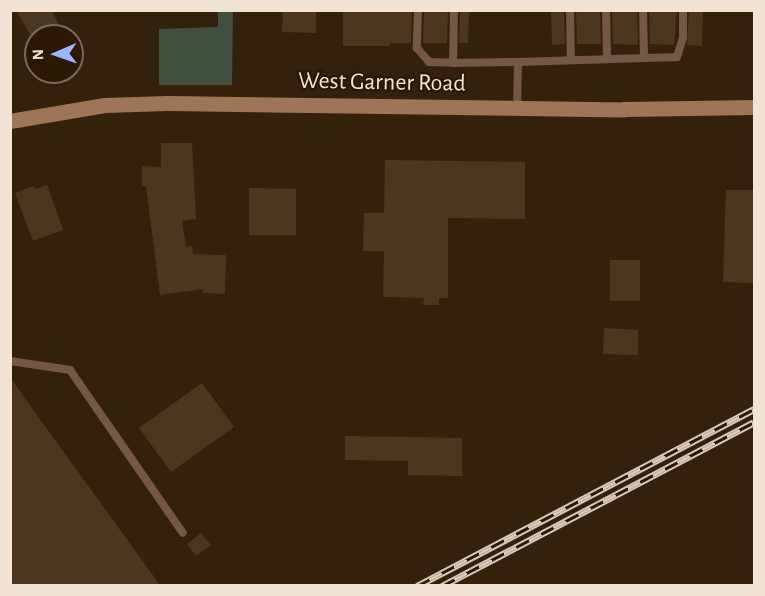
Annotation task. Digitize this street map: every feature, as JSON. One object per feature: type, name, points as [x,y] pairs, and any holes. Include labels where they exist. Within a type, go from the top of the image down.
[{"type":"main road","name":"West Garner Road","points":[[10,122],[105,105],[167,103],[754,107]]},
{"type":"lane","points":[[418,10],[417,48],[429,62],[453,63],[677,57],[683,37],[683,10]]},
{"type":"lane","points":[[453,63],[454,10]]},
{"type":"lane","points":[[570,10],[571,60]]},
{"type":"lane","points":[[606,10],[607,59]]},
{"type":"lane","points":[[643,10],[644,58]]},
{"type":"lane","points":[[517,107],[518,62]]},
{"type":"lane","points":[[10,361],[70,370],[183,533]]},
{"type":"green space","points":[[218,11],[233,11],[232,85],[159,85],[159,29],[218,27]]},
{"type":"building","points":[[16,10],[51,10],[58,24],[24,24]]},
{"type":"building","points":[[283,10],[316,10],[316,33],[282,32]]},
{"type":"building","points":[[343,10],[412,10],[411,43],[390,43],[390,46],[343,46]]},
{"type":"building","points":[[424,10],[448,10],[447,43],[423,43]]},
{"type":"building","points":[[460,10],[469,10],[468,43],[459,43]]},
{"type":"building","points":[[551,10],[564,10],[565,44],[552,45]]},
{"type":"building","points":[[576,10],[600,10],[601,44],[577,44]]},
{"type":"building","points":[[612,10],[637,10],[638,45],[613,44]]},
{"type":"building","points":[[649,10],[677,10],[674,45],[650,44]]},
{"type":"building","points":[[689,10],[703,10],[702,46],[687,45]]},
{"type":"building","points":[[161,143],[192,143],[196,219],[182,221],[186,247],[192,246],[193,254],[226,255],[225,294],[203,293],[203,289],[160,295],[146,186],[142,186],[142,166],[161,167]]},
{"type":"building","points":[[385,160],[525,162],[525,219],[448,218],[448,298],[439,298],[439,305],[423,305],[424,298],[383,297],[384,251],[363,251],[364,213],[384,213]]},
{"type":"building","points":[[47,185],[63,230],[33,241],[15,193],[34,186],[35,189]]},
{"type":"building","points":[[249,188],[296,189],[296,235],[249,235]]},
{"type":"building","points":[[726,190],[754,190],[754,283],[723,282]]},
{"type":"building","points":[[610,260],[640,260],[640,301],[610,301]]},
{"type":"building","points":[[604,328],[638,330],[638,355],[603,354]]},
{"type":"building","points":[[10,377],[29,404],[160,585],[10,585]]},
{"type":"building","points":[[202,383],[234,427],[171,472],[139,428]]},
{"type":"building","points":[[345,436],[462,438],[462,476],[408,475],[408,461],[345,460]]},
{"type":"building","points":[[201,533],[211,545],[196,556],[187,544]]},
{"type":"railway","points":[[417,586],[754,409]]},
{"type":"railway","points":[[442,586],[754,422]]}]
